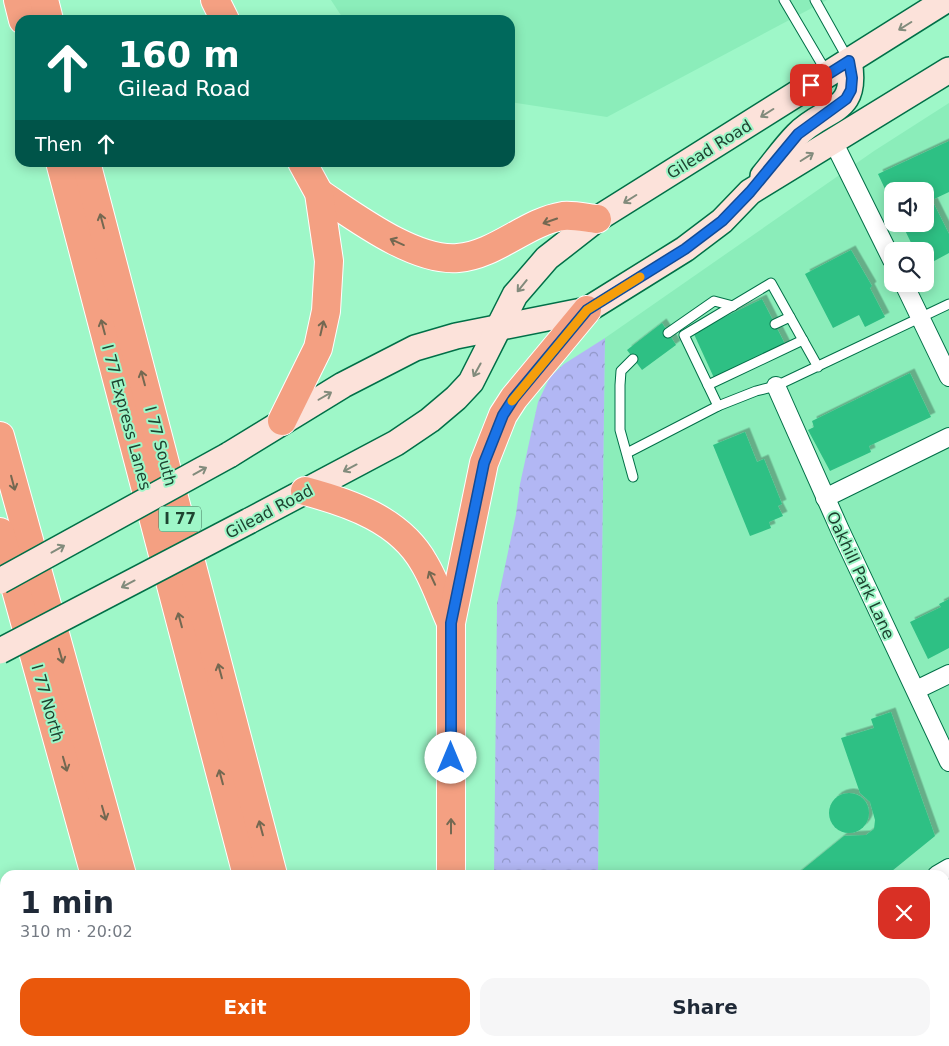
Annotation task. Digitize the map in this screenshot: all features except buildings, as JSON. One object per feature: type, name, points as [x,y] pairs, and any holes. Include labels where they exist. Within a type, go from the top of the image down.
[{"type":"highway","points":[[18,0],[22,15]]},
{"type":"highway","points":[[44,0],[48,15]]},
{"type":"highway","points":[[215,0],[223,15]]},
{"type":"highway","name":"I 77 Express Lanes","points":[[61,167],[246,870]]},
{"type":"highway","name":"I 77 South","points":[[87,167],[272,870]]},
{"type":"highway","points":[[282,420],[318,348],[326,311],[329,261],[318,193],[305,167]]},
{"type":"highway","points":[[318,193],[383,235],[423,253],[457,258],[487,249],[529,228],[564,216],[597,219]]},
{"type":"highway","points":[[451,870],[451,623],[484,463],[503,415],[514,398],[587,310]]},
{"type":"highway","points":[[0,436],[121,870]]},
{"type":"highway","points":[[305,491],[357,508],[372,515],[401,534],[424,561],[451,623]]},
{"type":"highway","name":"I 77 North","points":[[0,532],[94,870]]},
{"type":"main road","name":"Gilead Road","points":[[0,651],[396,443],[430,420],[456,398],[471,382],[515,295],[547,258],[597,219],[946,0]]},
{"type":"main road","points":[[0,581],[229,455],[282,420],[368,371],[415,348],[456,336],[545,320],[587,310],[685,249],[722,221],[750,192],[798,134],[846,99],[851,90],[852,78],[849,61]]},
{"type":"main road","points":[[750,192],[949,70]]},
{"type":"street","points":[[833,141],[884,244]]},
{"type":"street","points":[[908,292],[949,376]]},
{"type":"street","name":"Oakhill Park Lane","points":[[776,386],[825,498],[949,762]]},
{"type":"street","points":[[825,498],[949,437]]},
{"type":"street","points":[[916,690],[949,674]]},
{"type":"lane","points":[[784,0],[828,75]]},
{"type":"lane","points":[[815,0],[849,61]]},
{"type":"lane","points":[[718,406],[708,385],[700,358],[684,336],[771,283],[818,367]]},
{"type":"lane","points":[[668,333],[714,301],[734,306]]},
{"type":"lane","points":[[627,453],[718,406],[756,391],[776,386],[949,304]]},
{"type":"lane","points":[[775,324],[790,317]]},
{"type":"lane","points":[[708,385],[803,340]]},
{"type":"lane","points":[[633,477],[620,430],[620,386],[621,371],[634,359]]},
{"type":"shaded area","points":[[331,0],[827,0],[607,117],[515,103],[515,15],[341,15]]},
{"type":"shaded area","points":[[949,103],[949,870],[598,870],[605,338],[874,151]]},
{"type":"green space","points":[[605,338],[598,870],[494,870],[497,604],[538,402],[550,377],[564,364]]},
{"type":"slow traffic","points":[[512,401],[587,310],[640,277]]},
{"type":"route","points":[[451,758],[451,623],[484,463],[503,415],[514,398],[587,310],[685,249],[722,221],[750,192],[798,134],[838,107],[846,99],[851,90],[852,78],[849,61],[811,85]]}]
